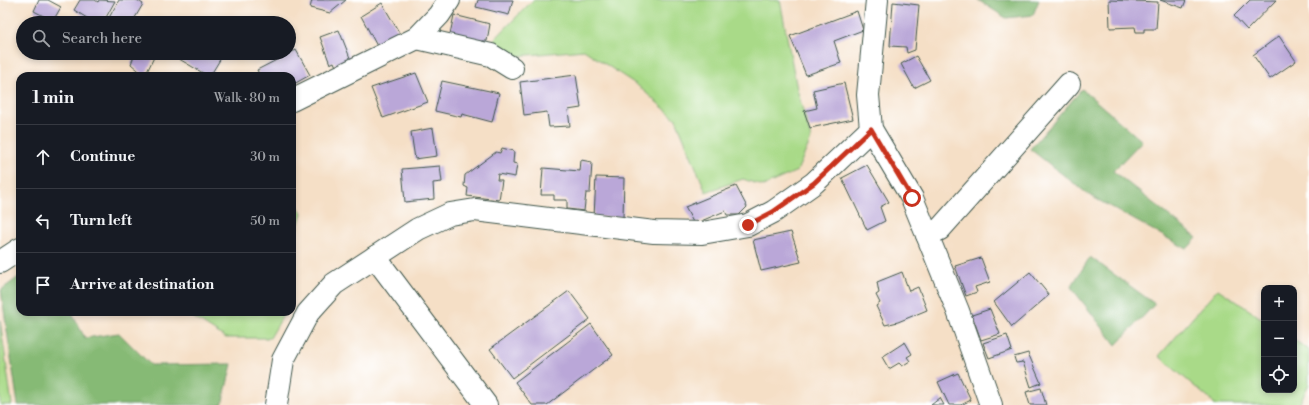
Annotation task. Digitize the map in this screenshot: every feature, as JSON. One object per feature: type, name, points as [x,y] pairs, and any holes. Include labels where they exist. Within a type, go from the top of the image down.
[{"type":"street","points":[[296,98],[417,38],[439,15],[449,0]]},
{"type":"street","points":[[877,0],[868,95],[871,129],[912,198],[958,311],[985,402]]},
{"type":"street","points":[[417,38],[491,55],[512,68]]},
{"type":"street","points":[[927,235],[940,229],[1069,84]]},
{"type":"street","points":[[276,405],[283,360],[308,313],[334,284],[418,229],[450,214],[475,210],[654,232],[702,232],[748,225],[773,212],[814,183],[871,129]]},
{"type":"street","points":[[0,262],[16,252]]},
{"type":"street","points":[[375,256],[486,405]]},
{"type":"green space","points":[[533,0],[780,0],[797,89],[811,139],[797,171],[763,186],[743,179],[706,192],[676,119],[637,85],[584,50],[506,57],[494,40]]},
{"type":"green space","points":[[978,0],[1039,0],[1033,15],[1006,18]]},
{"type":"green space","points":[[1082,89],[1142,141],[1113,171],[1197,238],[1187,249],[1089,195],[1030,149]]},
{"type":"green space","points":[[296,203],[302,213],[296,230]]},
{"type":"green space","points":[[1090,257],[1155,304],[1116,345],[1071,287]]},
{"type":"green space","points":[[16,279],[16,316],[73,316],[85,338],[119,333],[151,365],[232,364],[222,405],[18,405],[1,290]]},
{"type":"green space","points":[[1218,289],[1261,318],[1261,393],[1297,393],[1297,342],[1309,350],[1309,384],[1299,405],[1214,405],[1214,403],[1159,356]]},
{"type":"green space","points":[[192,316],[283,316],[270,338],[226,338]]},
{"type":"green space","points":[[0,320],[12,405],[0,405]]},
{"type":"building","points":[[39,0],[48,0],[61,7],[56,16],[44,16],[34,11]]},
{"type":"building","points":[[80,0],[95,0],[98,2],[99,0],[115,1],[107,16],[84,16],[74,10]]},
{"type":"building","points":[[119,0],[137,0],[143,4],[136,16],[110,16]]},
{"type":"building","points":[[312,0],[346,0],[330,13],[310,8]]},
{"type":"building","points":[[478,0],[513,0],[509,15],[476,7]]},
{"type":"building","points":[[1109,0],[1158,2],[1156,29],[1144,29],[1144,32],[1136,32],[1135,27],[1110,28]]},
{"type":"building","points":[[1160,0],[1186,0],[1183,8]]},
{"type":"building","points":[[1250,0],[1276,0],[1247,30],[1234,16]]},
{"type":"building","points":[[893,2],[919,5],[915,50],[907,53],[906,47],[890,46]]},
{"type":"building","points":[[382,3],[400,34],[378,48],[361,16]]},
{"type":"building","points":[[857,11],[863,30],[834,41],[841,63],[806,75],[790,36]]},
{"type":"building","points":[[454,15],[490,24],[487,41],[482,41],[480,47],[449,39]]},
{"type":"building","points":[[339,30],[352,63],[337,69],[334,62],[330,64],[320,37]]},
{"type":"building","points":[[1279,36],[1296,61],[1270,79],[1253,55]]},
{"type":"building","points":[[296,50],[310,75],[296,83],[296,72],[258,72],[257,70],[276,60],[296,60]]},
{"type":"building","points":[[916,56],[930,80],[914,88],[901,64]]},
{"type":"building","points":[[132,60],[153,60],[147,72],[140,72],[131,64]]},
{"type":"building","points":[[181,60],[220,60],[212,72],[201,72]]},
{"type":"building","points":[[416,73],[428,102],[383,118],[371,88]]},
{"type":"building","points":[[576,75],[581,108],[568,110],[570,126],[549,127],[547,112],[524,115],[520,82]]},
{"type":"building","points":[[442,81],[499,93],[492,122],[462,114],[461,117],[435,111]]},
{"type":"building","points":[[844,83],[853,119],[810,128],[804,111],[817,108],[813,90]]},
{"type":"building","points":[[433,128],[437,156],[415,159],[411,132]]},
{"type":"building","points":[[502,148],[514,151],[513,163],[517,164],[515,177],[498,174],[497,180],[502,180],[499,200],[467,196],[468,188],[464,186],[465,175],[496,152],[500,153]]},
{"type":"building","points":[[581,160],[592,162],[590,193],[586,193],[584,211],[567,209],[567,200],[554,200],[554,195],[541,195],[543,168],[580,171]]},
{"type":"building","points":[[867,165],[889,202],[880,207],[885,221],[867,230],[842,178]]},
{"type":"building","points":[[440,166],[442,182],[433,183],[434,199],[405,202],[402,169]]},
{"type":"building","points":[[596,177],[624,178],[623,217],[594,217]]},
{"type":"building","points":[[736,186],[747,207],[739,215],[727,215],[725,211],[694,224],[685,207]]},
{"type":"building","points":[[791,232],[801,262],[761,271],[753,240]]},
{"type":"building","points":[[981,258],[990,282],[975,287],[977,292],[966,296],[955,266]]},
{"type":"building","points":[[902,272],[909,291],[918,287],[927,310],[898,322],[885,325],[876,306],[880,303],[876,295],[879,293],[877,282]]},
{"type":"building","points":[[1030,272],[1049,295],[1012,327],[994,302]]},
{"type":"building","points":[[569,291],[590,319],[512,378],[490,349]]},
{"type":"building","points":[[990,309],[1000,334],[981,340],[972,315]]},
{"type":"building","points":[[591,324],[613,355],[547,405],[532,405],[515,382]]},
{"type":"building","points":[[1007,335],[1012,350],[989,358],[983,343]]},
{"type":"building","points":[[905,342],[912,354],[907,357],[910,361],[902,366],[899,363],[889,369],[882,357]]},
{"type":"building","points":[[1028,353],[1041,383],[1031,387],[1023,362],[1016,363],[1014,357]]},
{"type":"building","points":[[958,373],[971,400],[961,405],[949,405],[938,382]]},
{"type":"building","points":[[1041,388],[1046,405],[1030,405],[1026,392]]},
{"type":"building","points":[[940,398],[944,405],[931,405]]},
{"type":"route","points":[[748,225],[773,212],[814,183],[871,129],[912,198]]}]
